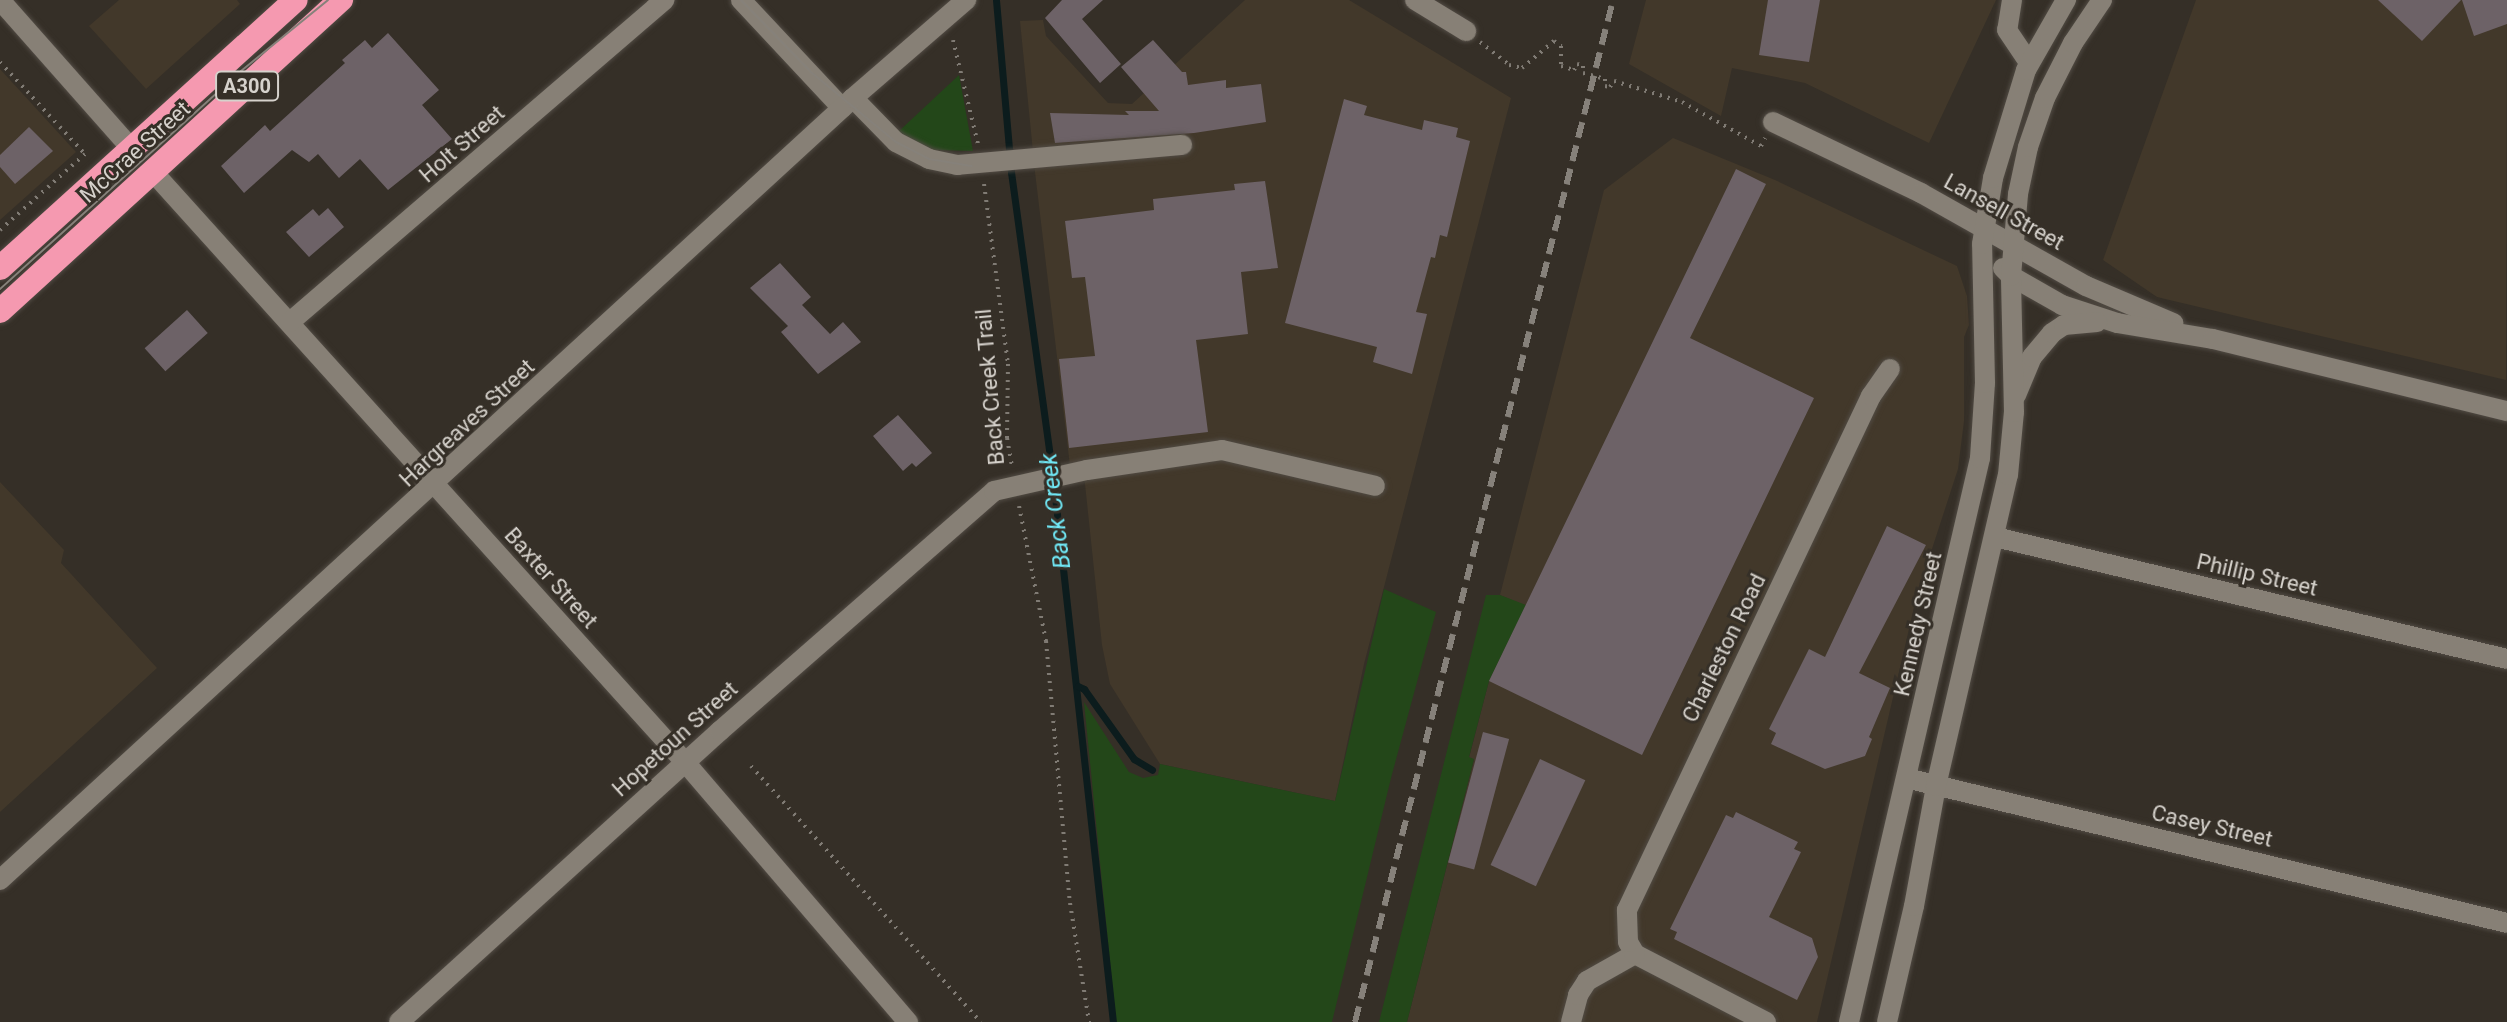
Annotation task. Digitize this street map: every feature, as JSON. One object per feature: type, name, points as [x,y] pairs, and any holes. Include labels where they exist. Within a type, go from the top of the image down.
[{"type":"highway","name":"McCrae Street","points":[[0,268],[296,0]]},
{"type":"highway","name":"McCrae Street","points":[[0,311],[341,0]]},
{"type":"highway","points":[[132,149],[153,172]]},
{"type":"street","points":[[0,0],[132,149]]},
{"type":"street","name":"Holt Street","points":[[290,322],[665,0]]},
{"type":"street","points":[[741,0],[848,103],[913,152],[943,163],[986,165],[1182,145]]},
{"type":"street","name":"Hargreaves Street","points":[[0,880],[435,485],[848,103],[966,0]]},
{"type":"street","points":[[1415,0],[1466,31]]},
{"type":"street","points":[[2012,0],[2007,30],[2029,63]]},
{"type":"street","points":[[1983,237],[2002,137],[2029,63],[2066,0]]},
{"type":"street","points":[[1887,1022],[1917,891],[1936,786],[2008,475],[2013,403],[2011,276],[2018,194],[2035,124],[2073,43],[2102,0]]},
{"type":"street","name":"Lansell Street","points":[[1773,122],[1921,193],[1983,237],[2011,276],[2062,305],[2117,323],[2213,339],[2507,411]]},
{"type":"street","name":"Baxter Street","points":[[153,172],[685,762],[908,1022]]},
{"type":"street","name":"Lansell Street","points":[[1983,237],[2014,244],[2121,303],[2213,339]]},
{"type":"street","name":"Kennedy Street","points":[[1849,1022],[1980,458],[1985,395],[1983,237]]},
{"type":"street","points":[[2013,403],[2032,357],[2052,333],[2076,323],[2117,323]]},
{"type":"street","name":"Charleston Road","points":[[1635,954],[1628,942],[1626,921],[1632,898],[1871,396],[1890,369]]},
{"type":"street","name":"Hopetoun Street","points":[[399,1022],[685,762],[987,495],[1020,482],[1222,450],[1375,486]]},
{"type":"street","name":"Phillip Street","points":[[1995,537],[2507,659]]},
{"type":"street","name":"Casey Street","points":[[1906,778],[2507,923]]},
{"type":"street","points":[[1571,1022],[1578,995],[1587,981],[1635,954],[1766,1022]]},
{"type":"path","points":[[1466,31],[1516,68],[1528,67],[1554,41],[1561,46],[1561,66],[1574,70],[1577,64],[1583,66],[1583,73],[1605,79],[1605,86],[1610,87],[1614,81],[1682,102],[1761,146],[1773,122]]},
{"type":"path","name":"Back Creek Trail","points":[[952,37],[986,165],[1008,364],[1007,438],[1020,482],[1046,641],[1070,903],[1089,1022]]},
{"type":"path","points":[[0,62],[85,154],[0,230]]},
{"type":"path","points":[[751,766],[981,1022]]},
{"type":"shaded area","points":[[119,0],[237,0],[240,4],[146,89],[89,26]]},
{"type":"shaded area","points":[[1245,0],[1349,0],[1511,98],[1364,664],[1335,801],[1160,764],[1110,684],[1102,645],[1083,465],[1070,466],[1035,172],[1020,21],[1043,20],[1046,36],[1108,103],[1132,104]]},
{"type":"shaded area","points":[[1646,0],[1996,0],[1929,143],[1805,83],[1732,68],[1721,116],[1629,64]]},
{"type":"shaded area","points":[[2196,0],[2507,0],[2506,380],[2157,297],[2103,260]]},
{"type":"shaded area","points":[[0,69],[76,152],[0,220]]},
{"type":"shaded area","points":[[1673,138],[1775,180],[1957,266],[1967,296],[1969,325],[1964,337],[1964,421],[1958,469],[1917,595],[1817,1022],[1407,1022],[1474,760],[1469,758],[1489,681],[1526,606],[1500,595],[1604,190]]},
{"type":"shaded area","points":[[0,482],[64,550],[61,563],[157,668],[0,812]]},
{"type":"green space","points":[[959,75],[973,151],[934,150],[898,132]]},
{"type":"green space","points":[[1384,589],[1436,612],[1391,778],[1332,1022],[1116,1022],[1084,702],[1129,772],[1143,778],[1158,775],[1160,764],[1335,801]]},
{"type":"green space","points":[[1486,595],[1500,595],[1526,605],[1489,681],[1469,757],[1474,759],[1407,1022],[1379,1022]]},
{"type":"building","points":[[1062,0],[1103,0],[1082,19],[1121,64],[1100,83],[1045,18]]},
{"type":"building","points":[[1768,0],[1820,0],[1809,62],[1759,55]]},
{"type":"building","points":[[2378,0],[2461,0],[2422,41]]},
{"type":"building","points":[[2462,0],[2507,0],[2507,24],[2474,36]]},
{"type":"building","points":[[388,33],[439,90],[422,105],[452,139],[388,190],[360,159],[339,178],[318,154],[309,162],[292,150],[244,193],[221,166],[265,125],[270,131],[345,63],[342,60],[365,40],[372,48]]},
{"type":"building","points":[[1153,40],[1182,72],[1186,72],[1188,85],[1226,80],[1226,88],[1261,84],[1266,122],[1194,133],[1055,143],[1050,113],[1129,115],[1125,111],[1159,111],[1121,67]]},
{"type":"building","points":[[1344,99],[1367,106],[1364,115],[1422,130],[1424,120],[1458,128],[1456,137],[1470,141],[1447,237],[1440,235],[1416,312],[1427,314],[1412,374],[1373,362],[1377,347],[1285,323]]},
{"type":"building","points":[[29,127],[53,151],[15,184],[0,167],[0,155]]},
{"type":"building","points":[[1736,169],[1766,184],[1690,338],[1814,398],[1642,755],[1489,681]]},
{"type":"building","points":[[1265,181],[1278,268],[1241,272],[1248,334],[1196,340],[1208,432],[1069,448],[1059,359],[1095,356],[1085,277],[1072,278],[1065,221],[1154,210],[1153,199],[1235,190],[1234,184]]},
{"type":"building","points":[[328,208],[344,227],[309,257],[286,232],[313,209],[319,216]]},
{"type":"building","points":[[780,263],[811,297],[802,305],[830,334],[843,322],[861,342],[818,374],[781,332],[788,326],[750,288]]},
{"type":"building","points":[[187,310],[208,333],[165,371],[145,348]]},
{"type":"building","points":[[898,415],[932,453],[916,467],[912,463],[903,471],[873,436]]},
{"type":"building","points":[[1887,526],[1926,545],[1859,673],[1890,688],[1869,737],[1872,739],[1865,756],[1825,769],[1771,744],[1776,733],[1769,729],[1809,649],[1825,657]]},
{"type":"building","points":[[1483,732],[1509,739],[1474,869],[1448,862]]},
{"type":"building","points":[[1540,759],[1585,780],[1536,886],[1491,865]]},
{"type":"building","points":[[1736,812],[1798,842],[1794,849],[1801,852],[1769,917],[1812,938],[1818,957],[1797,1000],[1674,939],[1677,932],[1670,929],[1726,815],[1733,818]]},
{"type":"waterway","name":"Back Creek","points":[[996,0],[1011,172],[1054,487],[1113,1022]]},
{"type":"waterway","points":[[1078,686],[1084,689],[1134,759],[1152,770]]},
{"type":"tram line","points":[[0,289],[241,71],[328,0]]},
{"type":"tram line","points":[[741,0],[812,73],[896,142],[929,159],[971,166]]},
{"type":"railway","points":[[1355,1022],[1613,0]]}]
